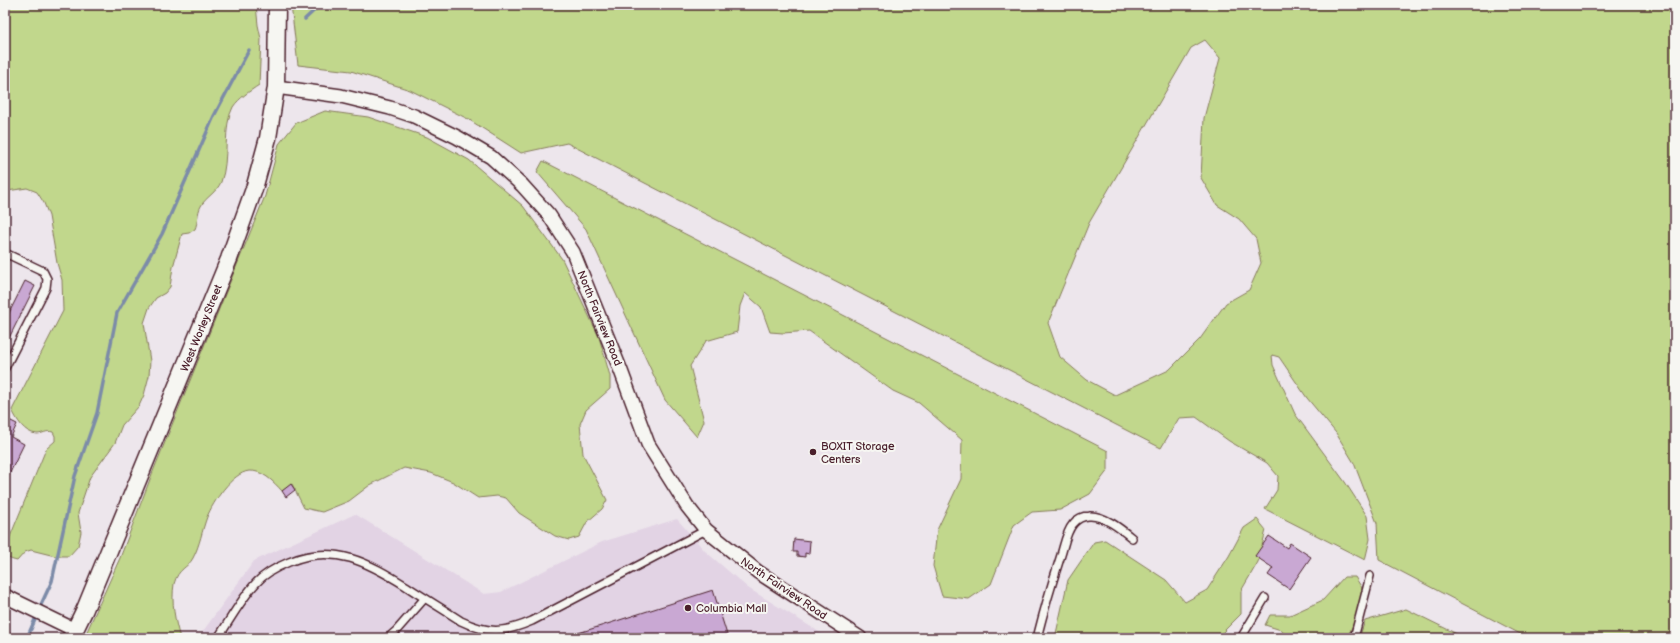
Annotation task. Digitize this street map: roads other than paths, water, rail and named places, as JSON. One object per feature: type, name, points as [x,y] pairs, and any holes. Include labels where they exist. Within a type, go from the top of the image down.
[{"type":"street","name":"West Worley Street","points":[[73,634],[94,587],[229,259],[254,188],[264,150],[276,87],[277,5]]},
{"type":"street","name":"North Fairview Road","points":[[276,87],[341,96],[390,108],[414,116],[457,137],[491,157],[522,185],[549,215],[573,252],[621,371],[648,444],[687,506],[706,530],[758,572],[860,638]]},
{"type":"street","points":[[9,597],[54,620],[73,634]]},
{"type":"lane","points":[[5,253],[43,271],[47,278],[46,288],[5,368]]},
{"type":"lane","points":[[1038,638],[1047,599],[1066,539],[1072,525],[1081,517],[1096,517],[1120,528],[1132,538]]},
{"type":"lane","points":[[218,638],[247,594],[257,582],[281,565],[302,558],[330,554],[348,557],[374,567],[426,598],[460,621],[488,631],[503,634],[532,621],[706,530]]},
{"type":"lane","points":[[1354,638],[1370,576]]},
{"type":"lane","points":[[388,638],[396,632],[426,598]]},
{"type":"lane","points":[[1240,638],[1265,598]]},
{"type":"waterway","points":[[305,19],[320,5]]},
{"type":"waterway","points":[[39,609],[52,581],[75,476],[97,413],[117,313],[162,234],[214,116],[249,50]]},
{"type":"waterway","points":[[27,638],[37,615]]},
{"type":"place","name":"BOXIT Storage Centers","points":[[813,452]]},
{"type":"place","name":"Columbia Mall","points":[[688,608]]}]
